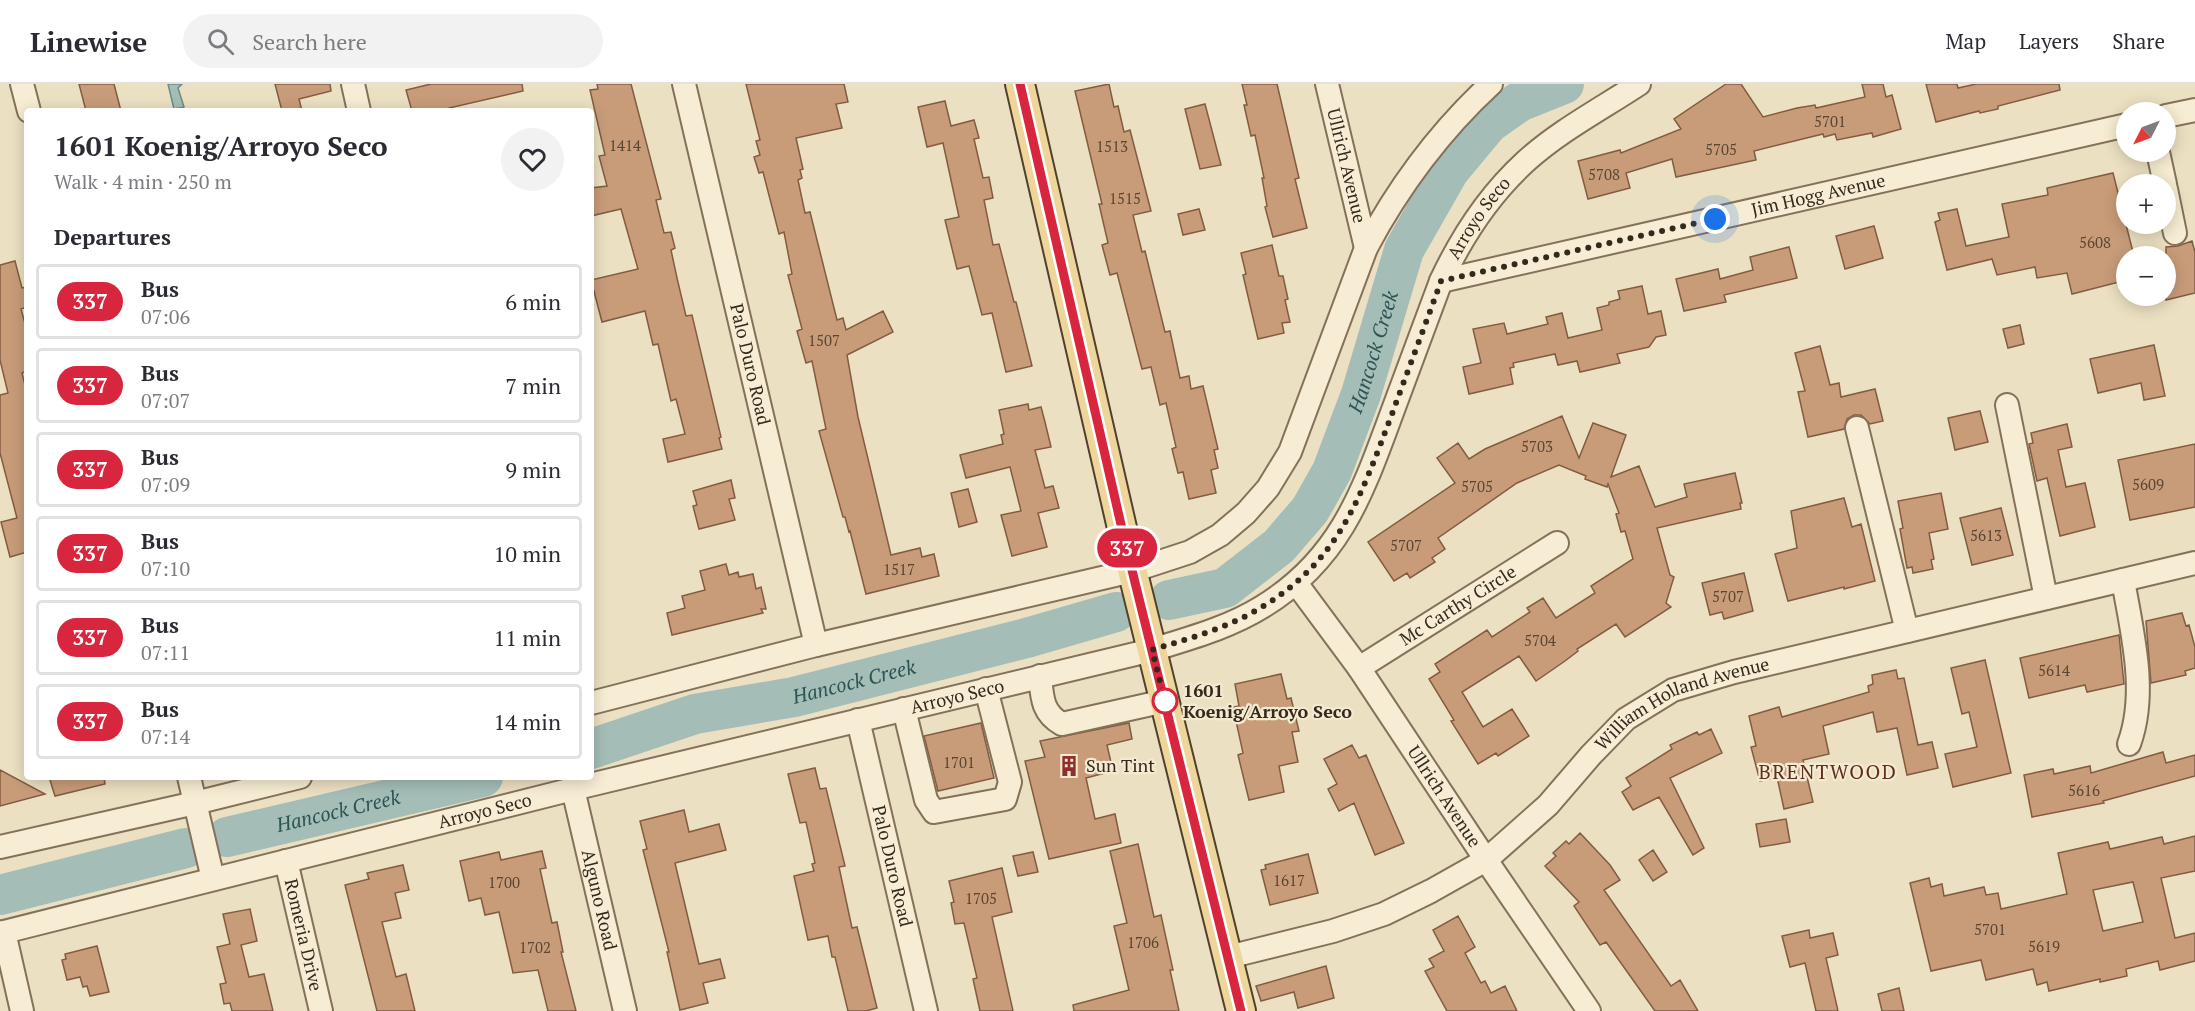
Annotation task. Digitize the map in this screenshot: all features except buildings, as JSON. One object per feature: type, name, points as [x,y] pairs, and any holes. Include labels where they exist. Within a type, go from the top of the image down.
[{"type":"main road","points":[[1020,84],[1132,571],[1241,1011]]},
{"type":"street","points":[[22,84],[28,108]]},
{"type":"street","points":[[353,84],[359,108]]},
{"type":"street","name":"Palo Duro Road","points":[[684,84],[816,645]]},
{"type":"street","name":"Ullrich Avenue","points":[[1327,84],[1366,248]]},
{"type":"street","points":[[594,702],[816,645],[1132,571],[1190,552],[1220,535],[1246,513],[1268,488],[1290,452],[1366,248],[1388,207],[1418,163],[1455,119],[1491,84]]},
{"type":"street","name":"Arroyo Seco","points":[[2,933],[573,789],[1152,650],[1232,623],[1263,607],[1296,582],[1320,559],[1344,527],[1364,489],[1441,281],[1465,234],[1484,207],[1527,160],[1555,138],[1639,84]]},
{"type":"street","points":[[2176,114],[2195,110]]},
{"type":"street","name":"Jim Hogg Avenue","points":[[1441,281],[2116,128]]},
{"type":"street","points":[[2007,405],[2046,598]]},
{"type":"street","points":[[1857,428],[1907,631]]},
{"type":"street","name":"Mc Carthy Circle","points":[[1359,668],[1557,543]]},
{"type":"street","name":"William Holland Avenue","points":[[1228,957],[1333,931],[1384,914],[1486,860],[1548,805],[1626,719],[1673,690],[1734,672],[2195,563]]},
{"type":"street","points":[[2123,580],[2134,645],[2138,710],[2136,727],[2129,744]]},
{"type":"street","name":"Ullrich Avenue","points":[[1296,582],[1359,668],[1589,1011]]},
{"type":"street","points":[[1040,676],[1043,703],[1051,718],[1062,724],[1165,701]]},
{"type":"street","points":[[904,709],[926,800],[934,812],[1005,799],[1010,782],[986,689]]},
{"type":"street","name":"Palo Duro Road","points":[[858,720],[926,1011]]},
{"type":"street","points":[[190,780],[213,879]]},
{"type":"street","points":[[0,847],[288,780]]},
{"type":"street","name":"Alguno Road","points":[[573,789],[625,1011]]},
{"type":"street","name":"Romeria Drive","points":[[286,861],[321,1011]]},
{"type":"street","points":[[2,933],[21,1011]]},
{"type":"water","points":[[168,84],[182,84],[178,88],[184,107],[174,108]]},
{"type":"waterway","name":"Hancock Creek","points":[[1169,600],[1225,588],[1279,546],[1310,510],[1332,471],[1361,394],[1404,250],[1449,171],[1489,123],[1519,102],[1564,84]]},
{"type":"waterway","points":[[1513,89],[1519,102]]},
{"type":"waterway","name":"Hancock Creek","points":[[594,748],[695,714],[794,697],[1030,637],[1116,612]]},
{"type":"waterway","name":"Hancock Creek","points":[[227,837],[470,780]]},
{"type":"waterway","name":"Hancock Creek","points":[[0,895],[186,848]]},
{"type":"bus line","name":"337","points":[[1020,84],[1125,542],[1241,1011]]},
{"type":"place","name":"1601 Koenig/Arroyo Seco","points":[[1165,701]]},
{"type":"place","name":"Sun Tint","points":[[1069,766]]},
{"type":"district","name":"BRENTWOOD","points":[[1828,772]]},
{"type":"route","points":[[1165,701],[1152,650],[1232,623],[1263,607],[1296,582],[1320,559],[1344,527],[1364,489],[1441,281],[1715,219]]}]
